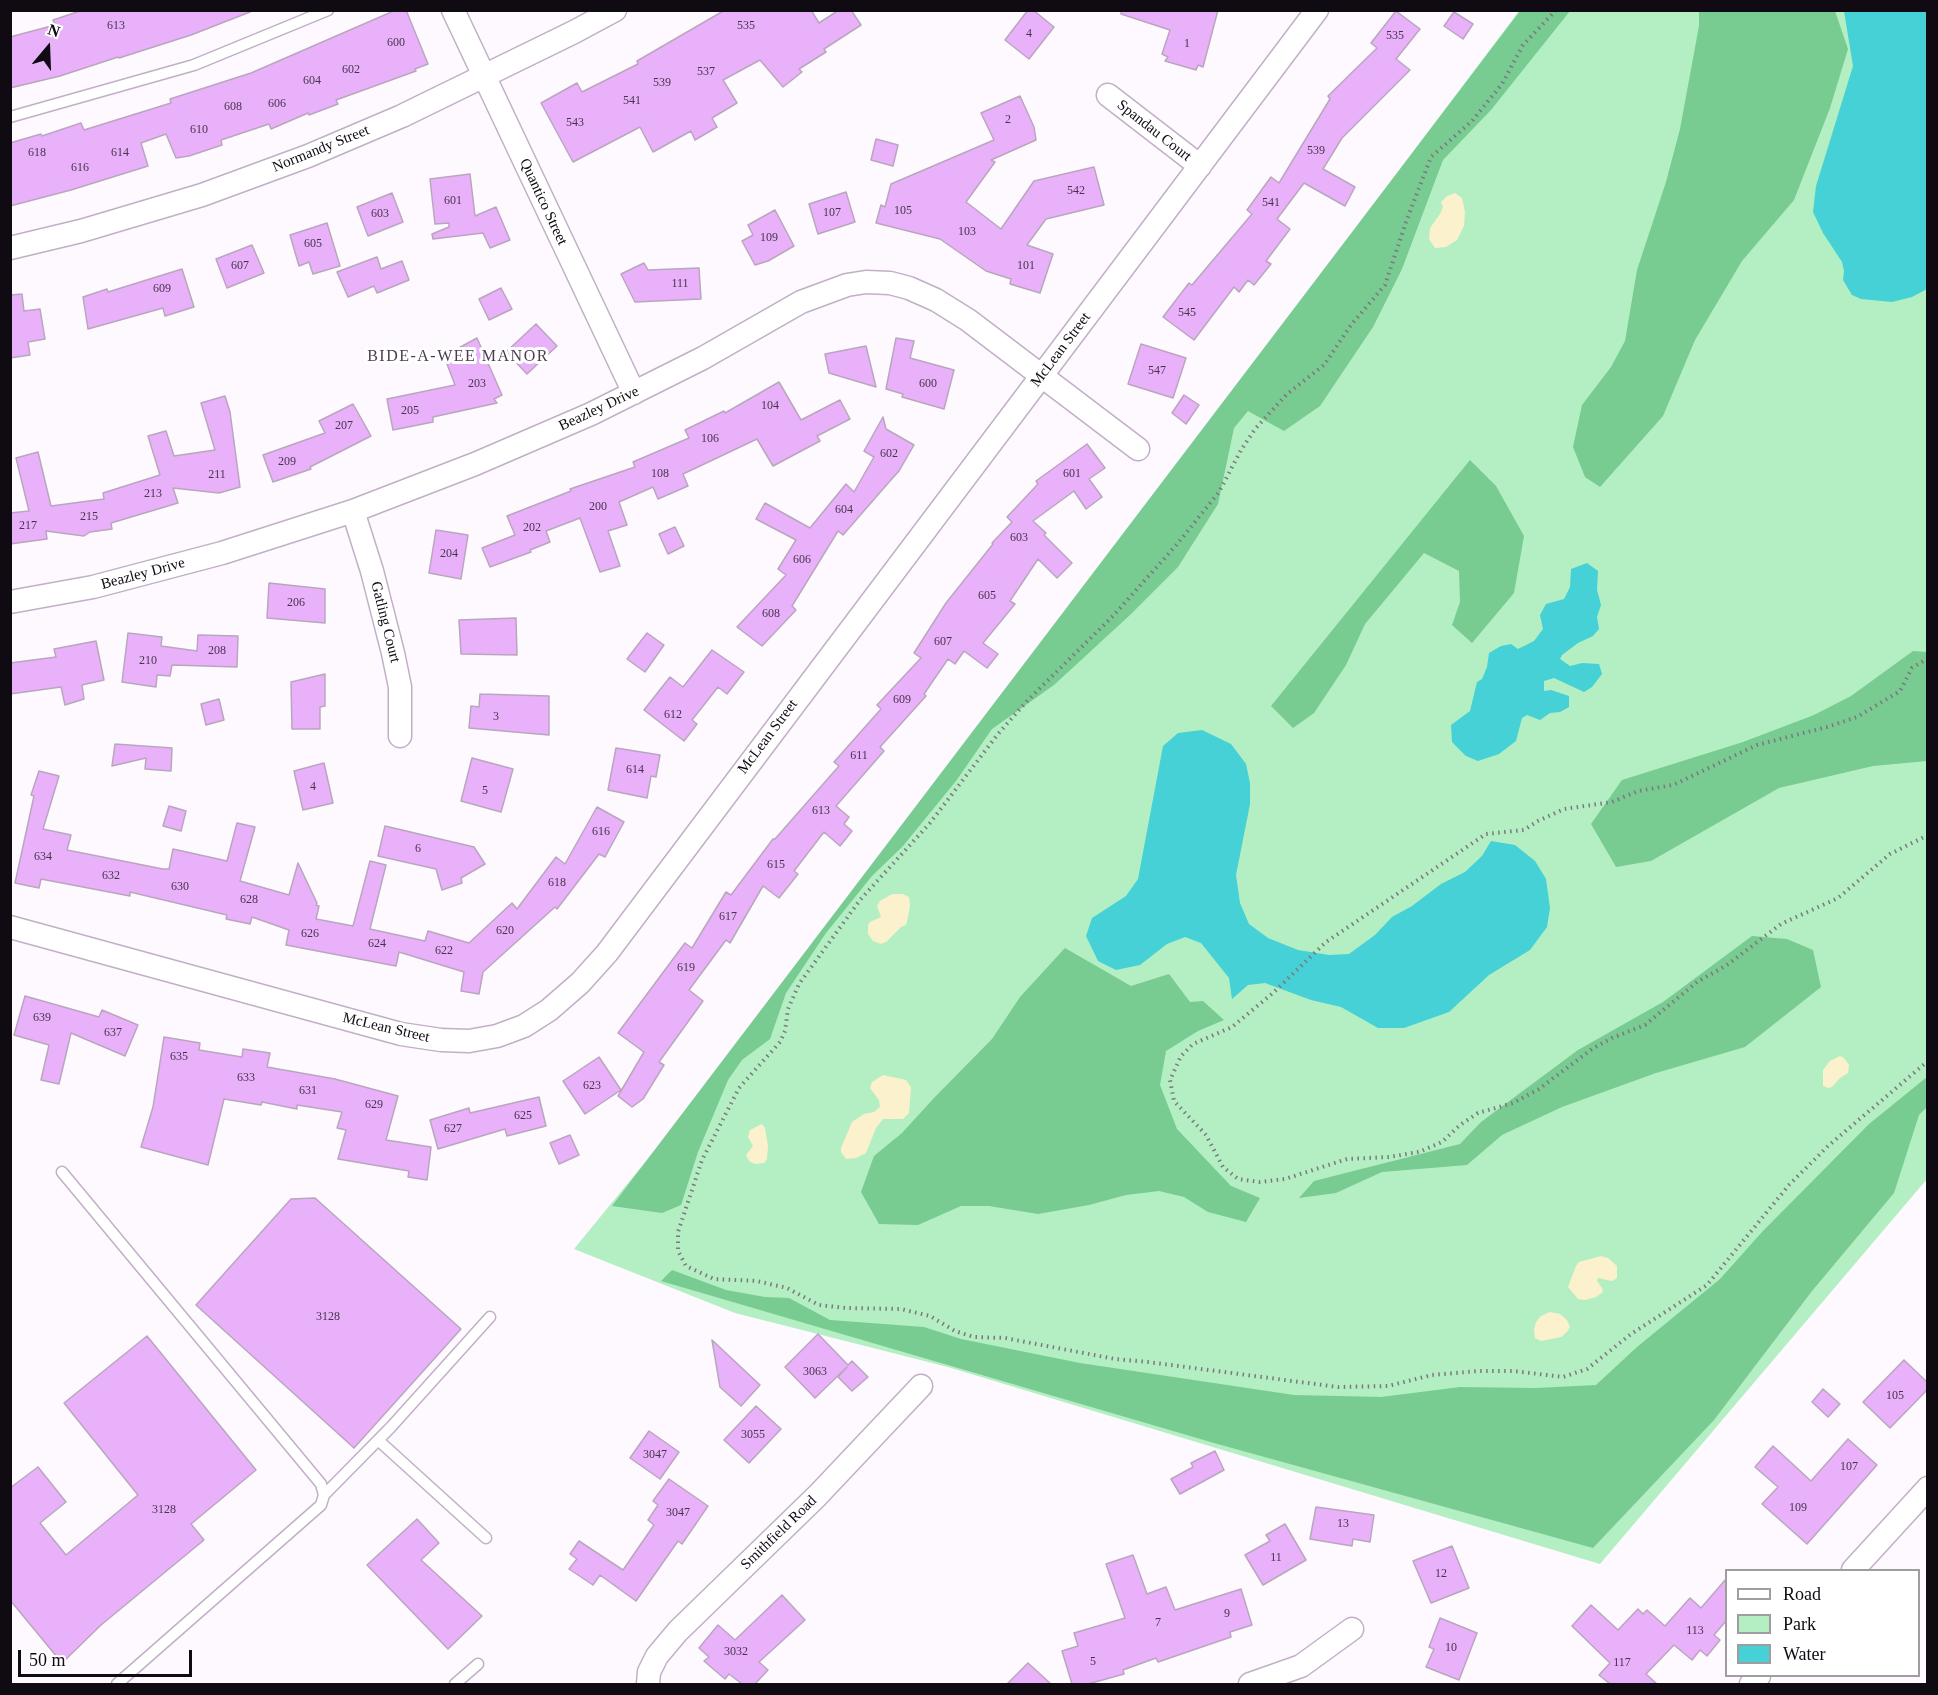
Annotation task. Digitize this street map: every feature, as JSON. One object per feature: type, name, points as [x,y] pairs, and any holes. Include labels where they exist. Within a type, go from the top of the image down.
[{"type":"street","name":"Quantico Street","points":[[453,10],[634,393]]},
{"type":"street","name":"Normandy Street","points":[[10,248],[81,231],[234,183],[318,152],[402,116],[615,10]]},
{"type":"street","name":"McLean Street","points":[[10,927],[401,1034],[441,1040],[469,1041],[497,1036],[524,1026],[549,1010],[580,983],[607,953],[1317,10]]},
{"type":"street","name":"Spandau Court","points":[[1108,95],[1200,166]]},
{"type":"street","name":"Beazley Drive","points":[[10,602],[93,587],[222,553],[353,511],[475,464],[634,393],[755,330],[801,302],[847,285],[866,282],[890,283],[909,288],[936,300],[968,320],[1138,449]]},
{"type":"street","name":"Gatling Court","points":[[353,511],[372,571],[393,653],[400,687],[400,736]]},
{"type":"street","name":"Smithfield Road","points":[[648,1684],[649,1672],[657,1656],[678,1631],[817,1496],[921,1386]]},
{"type":"street","points":[[1854,1569],[1928,1488]]},
{"type":"street","points":[[1250,1684],[1301,1665],[1352,1629]]},
{"type":"lane","points":[[10,117],[194,65],[328,10]]},
{"type":"lane","points":[[62,1172],[321,1485],[324,1495]]},
{"type":"lane","points":[[117,1684],[321,1505],[324,1495],[378,1440],[490,1317]]},
{"type":"lane","points":[[378,1440],[486,1538]]},
{"type":"lane","points":[[455,1684],[478,1664]]},
{"type":"path","points":[[1556,10],[1523,45],[1502,84],[1472,121],[1431,158],[1385,285],[1351,325],[1324,365],[1287,394],[1255,429],[1241,450],[1220,492],[1114,615],[1028,700],[998,734],[930,823],[860,900],[799,984],[788,1009],[785,1031],[780,1042],[739,1088],[702,1160],[678,1232],[678,1251],[686,1266],[714,1279],[757,1281],[787,1288],[819,1305],[901,1309],[930,1316],[956,1331],[974,1337],[1005,1338],[1115,1359],[1338,1388],[1388,1386],[1432,1375],[1478,1371],[1514,1371],[1563,1377],[1587,1369],[1631,1334],[1707,1285],[1789,1185],[1828,1146],[1928,1061]]},
{"type":"path","points":[[1928,658],[1912,668],[1900,691],[1857,717],[1818,730],[1757,745],[1673,785],[1638,791],[1612,802],[1564,808],[1524,830],[1486,834],[1316,950],[1273,993],[1232,1027],[1194,1044],[1181,1056],[1170,1080],[1174,1101],[1206,1135],[1223,1167],[1238,1179],[1260,1182],[1285,1179],[1347,1159],[1389,1157],[1419,1152],[1442,1142],[1460,1125],[1478,1113],[1513,1103],[1539,1089],[1592,1049],[1645,1025],[1697,982],[1727,965],[1781,924],[1838,898],[1890,854],[1928,835]]},
{"type":"green space","points":[[1519,11],[1927,11],[1927,1179],[1600,1564],[948,1367],[735,1313],[574,1249],[736,1051]]},
{"type":"green space","points":[[1520,11],[1570,11],[1491,110],[1443,160],[1402,269],[1373,327],[1320,406],[1284,431],[1248,411],[1234,428],[1218,504],[1178,567],[1054,685],[992,729],[956,781],[903,846],[872,876],[826,933],[786,993],[770,1039],[742,1060],[728,1080],[698,1152],[681,1205],[662,1213],[612,1206]]},
{"type":"green space","points":[[1699,11],[1835,11],[1848,49],[1830,108],[1794,200],[1742,261],[1695,340],[1663,416],[1600,487],[1585,477],[1573,447],[1582,405],[1611,367],[1625,341],[1637,270],[1666,182],[1680,129],[1699,26]]},
{"type":"green space","points":[[1470,460],[1496,486],[1524,536],[1514,593],[1472,643],[1452,625],[1460,602],[1459,571],[1424,553],[1365,624],[1346,665],[1314,713],[1293,728],[1271,706]]},
{"type":"green space","points":[[1913,651],[1927,652],[1927,761],[1873,766],[1779,788],[1651,861],[1616,867],[1591,824],[1622,780],[1743,742],[1814,715],[1851,696]]},
{"type":"green space","points":[[1752,936],[1787,939],[1813,950],[1821,987],[1745,1047],[1656,1073],[1562,1107],[1502,1135],[1467,1165],[1382,1172],[1336,1193],[1299,1198],[1314,1181],[1460,1144],[1481,1122],[1578,1050],[1663,1002]]},
{"type":"green space","points":[[1065,948],[1131,986],[1169,974],[1190,1002],[1203,1001],[1224,1020],[1198,1031],[1166,1051],[1160,1085],[1177,1129],[1231,1186],[1260,1198],[1246,1222],[1208,1212],[1184,1197],[1159,1191],[1126,1195],[1089,1205],[1038,1214],[989,1206],[961,1206],[918,1225],[879,1224],[861,1192],[874,1156],[902,1133],[992,1039],[1020,997]]},
{"type":"green space","points":[[1927,1077],[1927,1107],[1919,1115],[1894,1193],[1812,1291],[1714,1420],[1593,1548],[1214,1443],[661,1281],[672,1270],[726,1290],[765,1297],[789,1298],[830,1320],[924,1327],[961,1339],[1080,1363],[1294,1395],[1381,1397],[1460,1387],[1536,1388],[1596,1385],[1637,1347],[1720,1279],[1762,1232],[1869,1124]]},
{"type":"sand","points":[[1455,193],[1462,198],[1465,212],[1464,226],[1457,240],[1446,247],[1435,248],[1429,239],[1430,228],[1443,207],[1441,202],[1447,196]]},
{"type":"sand","points":[[892,894],[903,894],[909,897],[908,917],[906,925],[881,944],[873,941],[868,934],[868,925],[881,917],[877,906],[880,901]]},
{"type":"sand","points":[[1840,1056],[1849,1065],[1848,1073],[1832,1087],[1823,1086],[1823,1070],[1830,1061]]},
{"type":"sand","points":[[883,1075],[906,1080],[911,1087],[909,1113],[903,1119],[883,1119],[876,1128],[866,1153],[856,1158],[846,1159],[841,1148],[852,1122],[880,1107],[879,1100],[870,1088],[872,1082]]},
{"type":"sand","points":[[762,1124],[765,1128],[768,1146],[767,1159],[764,1163],[755,1164],[749,1161],[746,1155],[753,1146],[748,1137],[750,1130]]},
{"type":"sand","points":[[1601,1256],[1608,1258],[1617,1266],[1617,1278],[1612,1281],[1598,1278],[1597,1281],[1603,1292],[1596,1297],[1578,1299],[1568,1287],[1576,1266],[1579,1262]]},
{"type":"sand","points":[[1550,1312],[1560,1314],[1567,1320],[1570,1327],[1561,1337],[1541,1341],[1535,1338],[1536,1322],[1541,1316]]},
{"type":"water","points":[[1844,11],[1927,11],[1927,289],[1912,297],[1892,302],[1861,299],[1852,295],[1843,280],[1842,262],[1823,233],[1813,212],[1816,186],[1853,66]]},
{"type":"water","points":[[1587,563],[1598,571],[1597,590],[1601,605],[1597,617],[1599,629],[1593,636],[1578,643],[1562,655],[1560,659],[1570,666],[1582,663],[1599,664],[1602,674],[1592,687],[1584,692],[1554,678],[1544,681],[1544,691],[1551,690],[1569,696],[1569,707],[1560,712],[1550,713],[1540,720],[1527,715],[1522,718],[1516,741],[1499,754],[1478,761],[1466,756],[1452,742],[1451,725],[1470,711],[1477,682],[1482,679],[1487,667],[1489,653],[1501,646],[1511,644],[1518,649],[1534,641],[1543,629],[1540,615],[1546,604],[1564,599],[1570,587],[1571,569]]},
{"type":"water","points":[[1202,730],[1231,744],[1246,764],[1250,783],[1250,804],[1236,875],[1240,903],[1249,924],[1268,938],[1298,950],[1329,955],[1349,954],[1375,935],[1392,917],[1412,906],[1441,884],[1465,872],[1482,856],[1491,841],[1515,845],[1535,861],[1546,879],[1550,908],[1547,927],[1530,950],[1489,975],[1449,1012],[1404,1028],[1378,1028],[1341,1007],[1311,1000],[1265,983],[1248,985],[1232,999],[1229,978],[1201,943],[1185,937],[1167,944],[1140,965],[1116,970],[1098,961],[1086,936],[1092,918],[1126,896],[1138,879],[1163,746],[1178,733]]},
{"type":"building","points":[[83,10],[250,10],[250,12],[191,35],[119,58],[10,88],[10,37],[55,25],[53,20]]},
{"type":"building","points":[[396,10],[406,10],[428,64],[415,69],[416,71],[336,100],[338,104],[309,115],[308,113],[271,129],[269,124],[221,140],[222,145],[189,156],[176,158],[166,134],[141,143],[148,166],[10,206],[10,143],[41,134],[42,136],[81,123],[84,130],[171,103],[170,99],[251,73]]},
{"type":"building","points":[[725,10],[811,10],[819,23],[839,10],[851,10],[861,25],[824,49],[826,52],[799,69],[802,72],[783,87],[760,60],[723,80],[737,103],[712,118],[717,127],[695,140],[691,131],[653,152],[640,127],[573,162],[541,103],[577,83],[582,92],[638,64],[637,61]]},
{"type":"building","points":[[1028,10],[1033,10],[1054,27],[1029,59],[1005,40]]},
{"type":"building","points":[[1121,10],[1218,10],[1203,67],[1198,65],[1196,70],[1165,61],[1168,57],[1162,54],[1170,30],[1121,14]]},
{"type":"building","points":[[1396,11],[1420,29],[1396,59],[1410,70],[1342,138],[1323,169],[1355,187],[1345,206],[1304,183],[1277,219],[1290,229],[1266,261],[1271,264],[1254,285],[1248,280],[1239,292],[1234,287],[1194,340],[1163,317],[1189,283],[1192,285],[1252,214],[1247,210],[1271,177],[1279,183],[1330,99],[1328,96],[1377,48],[1371,43]]},
{"type":"building","points":[[1454,12],[1473,24],[1463,39],[1444,26]]},
{"type":"building","points":[[1020,96],[1034,127],[1036,140],[991,160],[995,162],[966,202],[1001,229],[1034,181],[1094,167],[1104,205],[1046,219],[1027,245],[1053,254],[1040,293],[1010,284],[1011,279],[986,271],[940,239],[876,223],[881,205],[885,207],[891,184],[994,140],[981,113]]},
{"type":"building","points":[[876,139],[898,145],[893,166],[871,160]]},
{"type":"building","points":[[470,174],[475,216],[496,207],[510,240],[490,248],[483,233],[433,239],[432,234],[449,227],[449,223],[435,224],[430,179]]},
{"type":"building","points":[[846,192],[855,222],[818,234],[809,204]]},
{"type":"building","points":[[392,193],[403,222],[368,236],[357,207]]},
{"type":"building","points":[[775,210],[794,246],[768,261],[755,265],[742,241],[753,235],[748,225]]},
{"type":"building","points":[[327,223],[340,266],[313,274],[309,262],[299,266],[290,235]]},
{"type":"building","points":[[252,245],[264,273],[227,288],[216,259]]},
{"type":"building","points":[[377,257],[381,269],[402,261],[409,280],[377,293],[374,286],[348,297],[337,272]]},
{"type":"building","points":[[644,263],[648,270],[699,268],[701,299],[635,302],[621,274]]},
{"type":"building","points":[[182,269],[194,307],[165,316],[163,308],[88,329],[83,297],[107,289],[108,292]]},
{"type":"building","points":[[501,288],[512,309],[489,320],[479,299]]},
{"type":"building","points":[[22,294],[24,311],[40,309],[45,339],[28,342],[30,355],[10,358],[10,295]]},
{"type":"building","points":[[536,324],[557,346],[527,374],[506,352]]},
{"type":"building","points":[[477,338],[502,395],[494,399],[497,403],[433,417],[433,422],[393,430],[387,399],[455,385],[444,356]]},
{"type":"building","points":[[896,338],[914,341],[910,358],[954,370],[944,409],[902,397],[903,394],[886,389]]},
{"type":"building","points":[[1141,344],[1186,358],[1173,398],[1128,384]]},
{"type":"building","points":[[866,346],[876,387],[829,373],[825,354]]},
{"type":"building","points":[[779,382],[801,420],[840,400],[850,419],[817,436],[820,441],[773,466],[757,439],[683,474],[688,486],[658,499],[653,487],[619,502],[627,525],[608,531],[620,566],[600,572],[580,518],[546,531],[550,542],[530,550],[531,552],[490,567],[482,548],[515,535],[507,516],[571,491],[570,489],[635,467],[633,462],[689,438],[685,430],[724,411],[725,413]]},
{"type":"building","points":[[1184,395],[1199,405],[1186,424],[1172,413]]},
{"type":"building","points":[[225,396],[230,412],[240,487],[219,493],[173,488],[178,503],[111,523],[112,529],[90,532],[84,536],[46,531],[47,539],[10,544],[10,513],[29,511],[16,458],[38,452],[51,506],[104,499],[103,493],[160,475],[148,436],[166,431],[174,456],[215,450],[201,403]]},
{"type":"building","points":[[353,404],[371,436],[310,467],[311,469],[273,482],[263,455],[325,433],[319,421]]},
{"type":"building","points":[[883,417],[886,429],[914,445],[899,471],[843,535],[838,531],[792,606],[796,610],[762,646],[737,627],[786,575],[778,569],[796,540],[756,519],[765,503],[810,528],[846,484],[854,492],[874,457],[864,451]]},
{"type":"building","points":[[1087,444],[1105,468],[1089,479],[1102,497],[1086,509],[1074,491],[1033,521],[1072,563],[1057,578],[1038,559],[1010,601],[1015,604],[983,643],[998,654],[987,668],[964,651],[955,664],[948,659],[924,694],[926,696],[880,747],[884,751],[836,806],[849,817],[844,824],[852,831],[840,846],[824,832],[794,871],[798,874],[779,898],[763,886],[730,943],[726,940],[689,990],[703,1001],[659,1062],[664,1065],[643,1099],[632,1107],[618,1096],[644,1052],[618,1033],[685,943],[692,948],[726,892],[731,895],[773,839],[839,766],[834,762],[881,709],[877,705],[921,658],[914,653],[946,603],[992,543],[1012,522],[1007,517],[1038,484],[1036,481]]},
{"type":"building","points":[[675,527],[684,546],[668,554],[659,534]]},
{"type":"building","points":[[436,530],[468,535],[461,579],[429,573]]},
{"type":"building","points":[[269,583],[325,589],[325,623],[267,618]]},
{"type":"building","points":[[516,618],[517,655],[461,654],[459,620]]},
{"type":"building","points":[[128,633],[162,637],[161,646],[197,651],[198,635],[238,636],[237,667],[172,665],[170,676],[157,675],[156,687],[122,682]]},
{"type":"building","points":[[647,633],[664,645],[645,672],[627,659]]},
{"type":"building","points":[[96,641],[104,680],[82,685],[84,699],[65,705],[61,687],[10,694],[10,663],[56,657],[54,649]]},
{"type":"building","points":[[712,650],[744,672],[727,694],[718,687],[692,720],[697,724],[684,741],[644,710],[670,677],[683,687]]},
{"type":"building","points":[[325,674],[325,706],[320,707],[320,729],[292,729],[291,682]]},
{"type":"building","points":[[480,694],[549,696],[549,735],[469,728],[471,706],[479,707]]},
{"type":"building","points":[[219,699],[224,720],[206,725],[201,704]]},
{"type":"building","points":[[115,744],[172,748],[171,771],[145,769],[146,758],[112,766]]},
{"type":"building","points":[[616,748],[660,755],[656,777],[651,776],[647,798],[608,790]]},
{"type":"building","points":[[472,758],[513,769],[501,812],[461,801]]},
{"type":"building","points":[[324,763],[333,803],[303,810],[294,771]]},
{"type":"building","points":[[39,771],[59,776],[43,829],[71,835],[67,850],[169,869],[173,849],[227,861],[237,823],[255,827],[240,881],[289,895],[298,863],[316,905],[319,906],[316,919],[353,926],[370,861],[386,865],[370,929],[425,941],[428,931],[469,943],[512,903],[517,909],[556,857],[565,864],[597,807],[624,822],[605,857],[599,854],[557,909],[555,907],[483,972],[479,994],[461,991],[464,972],[399,952],[396,966],[286,945],[289,930],[252,917],[250,924],[226,919],[227,915],[130,892],[130,896],[41,879],[39,888],[15,883],[34,796],[31,795]]},
{"type":"building","points":[[169,806],[186,811],[181,831],[163,826]]},
{"type":"building","points":[[385,826],[474,847],[485,864],[461,878],[462,883],[442,890],[436,869],[378,856]]},
{"type":"building","points":[[25,996],[99,1017],[102,1010],[138,1025],[125,1056],[71,1033],[59,1084],[41,1080],[49,1045],[14,1035]]},
{"type":"building","points":[[164,1037],[200,1043],[199,1050],[242,1057],[243,1049],[270,1053],[267,1067],[335,1079],[398,1096],[386,1140],[431,1147],[427,1180],[408,1177],[409,1171],[338,1159],[346,1130],[337,1128],[342,1112],[297,1105],[297,1109],[262,1102],[261,1105],[224,1099],[208,1165],[141,1147],[153,1107]]},
{"type":"building","points":[[599,1057],[621,1090],[585,1114],[563,1081]]},
{"type":"building","points":[[539,1097],[546,1126],[507,1136],[505,1129],[438,1149],[430,1120],[469,1108],[470,1113]]},
{"type":"building","points":[[570,1135],[579,1155],[559,1164],[550,1143]]},
{"type":"building","points":[[315,1198],[461,1329],[354,1448],[196,1305],[291,1199]]},
{"type":"building","points":[[818,1334],[848,1365],[852,1361],[868,1377],[852,1391],[838,1377],[847,1367],[815,1398],[785,1367]]},
{"type":"building","points":[[147,1336],[256,1470],[191,1524],[204,1540],[101,1625],[62,1663],[10,1600],[10,1488],[38,1467],[66,1502],[40,1523],[66,1555],[138,1495],[64,1403]]},
{"type":"building","points":[[712,1340],[760,1385],[741,1406],[720,1387]]},
{"type":"building","points":[[1904,1360],[1928,1383],[1928,1389],[1890,1428],[1863,1402]]},
{"type":"building","points":[[1823,1389],[1840,1404],[1828,1417],[1812,1402]]},
{"type":"building","points":[[756,1406],[781,1429],[749,1463],[724,1440]]},
{"type":"building","points":[[649,1431],[679,1452],[660,1479],[630,1458]]},
{"type":"building","points":[[1848,1439],[1877,1465],[1807,1544],[1762,1504],[1778,1487],[1755,1467],[1773,1446],[1811,1481]]},
{"type":"building","points":[[1215,1451],[1224,1470],[1180,1494],[1171,1479],[1193,1467],[1191,1463]]},
{"type":"building","points":[[669,1479],[708,1506],[682,1544],[678,1541],[636,1601],[600,1575],[593,1585],[569,1569],[577,1559],[570,1554],[579,1541],[623,1570],[654,1525],[648,1520],[658,1505],[653,1501]]},
{"type":"building","points":[[1316,1507],[1374,1515],[1370,1542],[1353,1539],[1352,1546],[1310,1539]]},
{"type":"building","points":[[417,1519],[439,1543],[421,1560],[482,1616],[448,1649],[367,1565]]},
{"type":"building","points":[[1285,1524],[1306,1560],[1263,1585],[1245,1555],[1270,1541],[1266,1535]]},
{"type":"building","points":[[1452,1546],[1469,1588],[1431,1603],[1413,1561]]},
{"type":"building","points":[[1133,1555],[1147,1594],[1166,1587],[1175,1610],[1241,1589],[1252,1625],[1230,1632],[1231,1637],[1158,1662],[1156,1658],[1123,1670],[1124,1674],[1088,1684],[1072,1684],[1062,1651],[1078,1646],[1074,1633],[1125,1618],[1106,1564]]},
{"type":"building","points":[[1725,1580],[1725,1622],[1714,1635],[1720,1640],[1707,1656],[1700,1650],[1692,1660],[1674,1645],[1646,1674],[1657,1684],[1610,1684],[1599,1675],[1610,1663],[1572,1626],[1591,1605],[1618,1630],[1638,1609],[1643,1614],[1647,1610],[1665,1626],[1690,1598],[1701,1608]]},
{"type":"building","points":[[782,1595],[805,1620],[759,1662],[768,1670],[755,1684],[742,1684],[729,1674],[725,1679],[704,1661],[709,1657],[699,1648],[718,1625],[735,1640]]},
{"type":"building","points":[[1440,1618],[1477,1633],[1459,1680],[1426,1667],[1434,1649],[1429,1647]]},
{"type":"building","points":[[1028,1663],[1051,1684],[1007,1684]]},
{"type":"district","name":"BIDE-A-WEE MANOR","points":[[458,357]]}]
